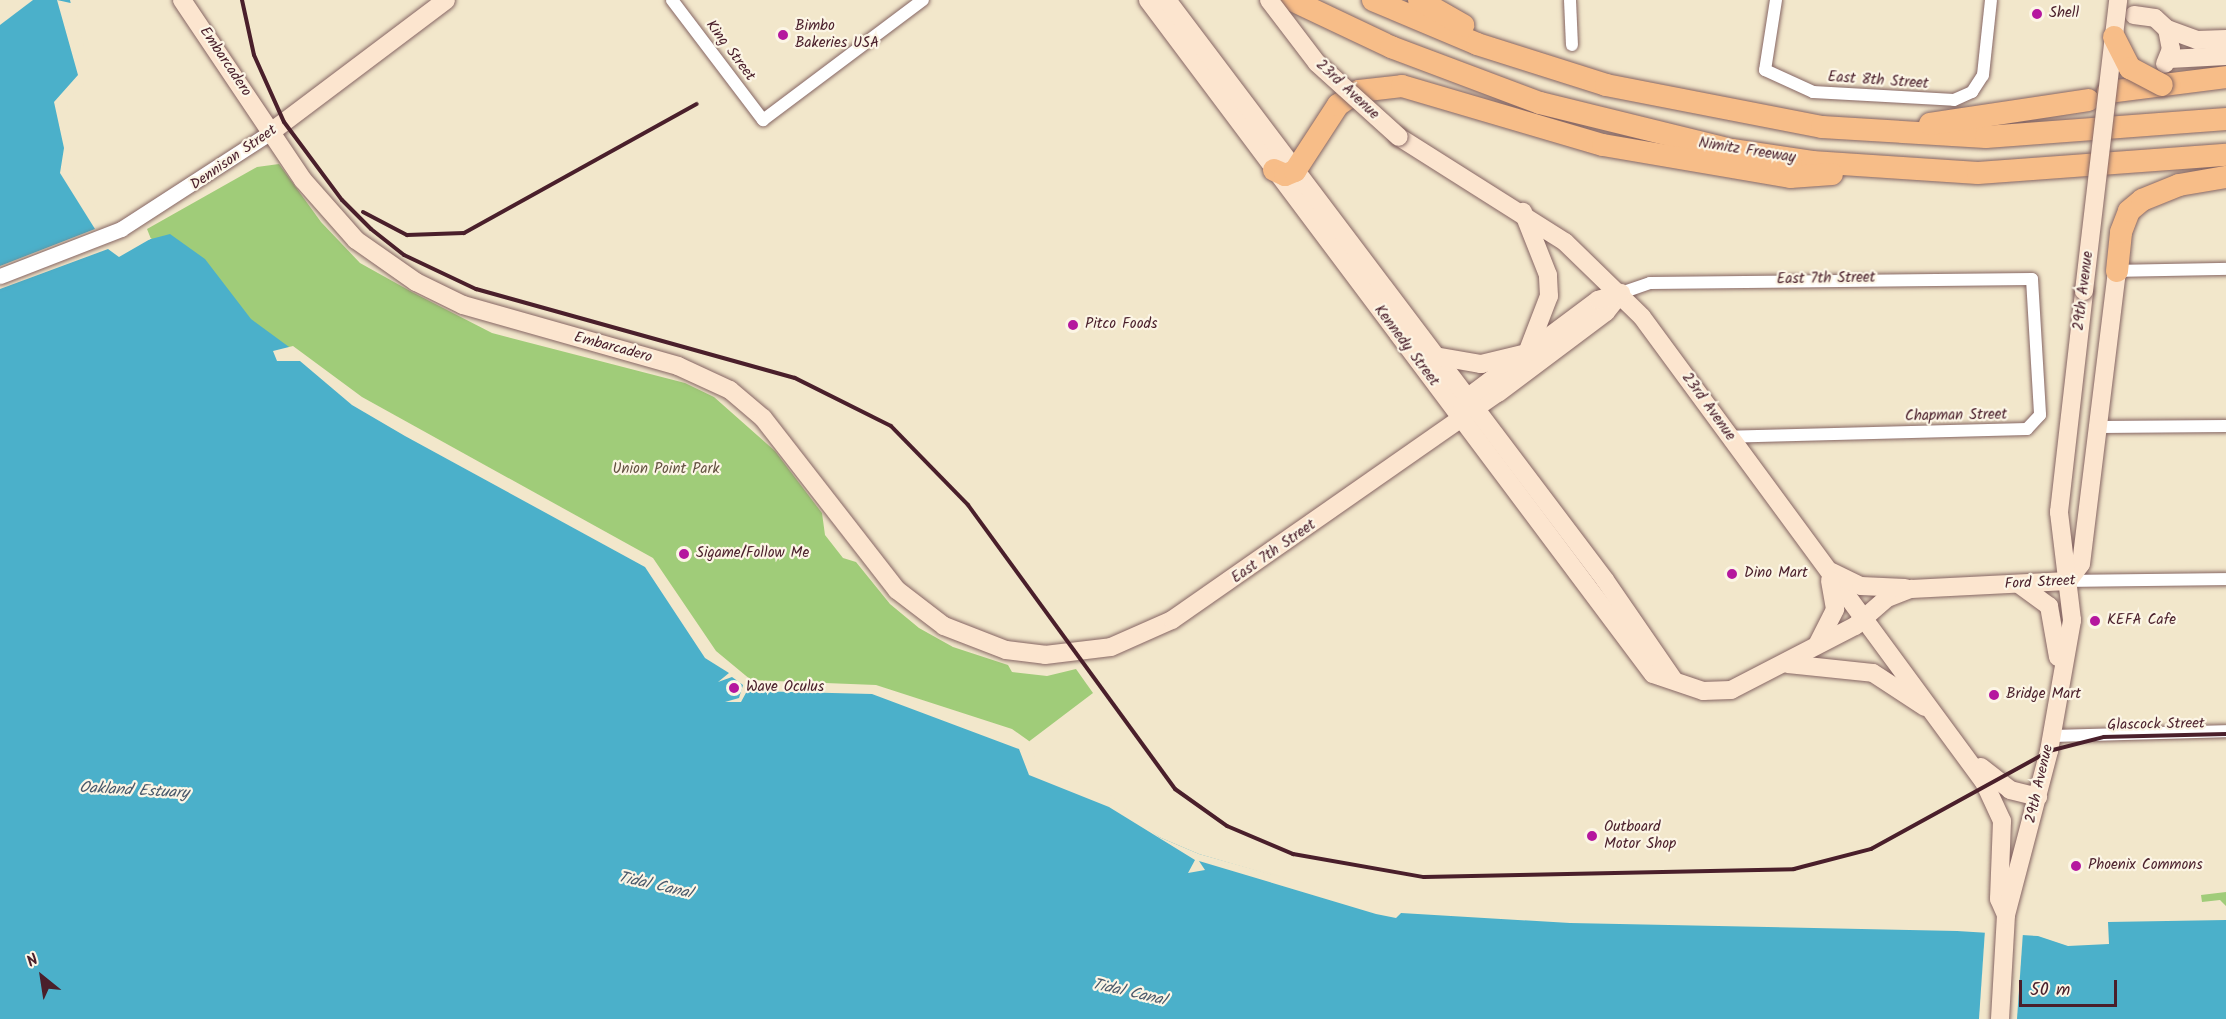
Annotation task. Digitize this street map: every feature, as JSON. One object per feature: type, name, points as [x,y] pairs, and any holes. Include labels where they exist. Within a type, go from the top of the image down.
[{"type":"highway","name":"Nimitz Freeway","points":[[1292,0],[1464,76],[1593,119],[1732,150],[1899,170],[2071,170],[2226,155]]},
{"type":"highway","points":[[1373,0],[1550,69],[1668,101],[1862,130],[2058,135],[2226,118]]},
{"type":"highway","points":[[1419,0],[1550,69]]},
{"type":"highway","points":[[2114,38],[2130,68],[2226,77]]},
{"type":"highway","points":[[1862,130],[2098,96],[2166,70]]},
{"type":"highway","points":[[1284,170],[1338,105],[1359,91],[1402,86],[1603,145],[1790,177],[1899,170]]},
{"type":"highway","points":[[2117,271],[2121,232],[2129,212],[2142,200],[2179,185],[2226,177]]},
{"type":"main road","name":"Embarcadero","points":[[182,0],[271,132],[332,216],[416,282],[484,313],[678,366],[730,390],[763,418],[881,573],[935,620],[1006,650],[1072,654]]},
{"type":"main road","name":"Dennison Street","points":[[271,132],[446,0]]},
{"type":"main road","name":"Kennedy Street","points":[[1148,0],[1435,356],[1673,679]]},
{"type":"main road","name":"Kennedy Street","points":[[1167,0],[1459,418],[1636,655],[1653,674],[1703,691],[1731,690],[1788,664],[1816,645],[1865,619]]},
{"type":"main road","name":"23rd Avenue","points":[[1269,0],[1338,84],[1431,158],[1522,212],[1621,293],[1966,754],[2002,821],[2000,899],[2006,915]]},
{"type":"main road","name":"29th Avenue","points":[[2006,915],[2038,796],[2050,736],[2059,670],[2072,620],[2059,512],[2084,291],[2098,96],[2114,38],[2118,0]]},
{"type":"main road","points":[[2149,0],[2161,24],[2166,70],[2226,56]]},
{"type":"main road","points":[[2134,15],[2197,40],[2226,39]]},
{"type":"main road","points":[[1435,356],[1481,364],[1527,353],[1549,296],[1548,275],[1522,212]]},
{"type":"main road","name":"29th Avenue","points":[[2068,581],[2081,564],[2100,427],[2117,271]]},
{"type":"main road","name":"East 7th Street","points":[[1072,654],[1141,637],[1188,610],[1459,418],[1471,404],[1527,353],[1598,300],[1621,293]]},
{"type":"main road","name":"East 7th Street","points":[[1471,404],[1606,312],[1621,293]]},
{"type":"main road","points":[[1828,569],[1861,586],[1911,589]]},
{"type":"main road","points":[[1816,645],[1835,609],[1828,569]]},
{"type":"main road","name":"Ford Street","points":[[1865,619],[1887,598],[1911,589],[2068,581]]},
{"type":"main road","points":[[2018,585],[2049,606],[2059,670]]},
{"type":"main road","points":[[1788,664],[1874,673],[1936,714]]},
{"type":"main road","points":[[1966,754],[2010,790],[2038,796]]},
{"type":"main road","points":[[2000,1019],[2006,915]]},
{"type":"street","name":"King Street","points":[[672,0],[764,120],[923,0]]},
{"type":"street","points":[[1570,0],[1572,45]]},
{"type":"street","name":"East 8th Street","points":[[1776,0],[1765,70],[1813,92],[1884,99],[1954,100],[1972,92],[1983,75],[1991,0]]},
{"type":"street","name":"Dennison Street","points":[[0,276],[80,248],[160,208],[271,132]]},
{"type":"street","points":[[2117,271],[2226,269]]},
{"type":"street","name":"East 7th Street","points":[[1621,293],[1650,282],[2032,279]]},
{"type":"street","name":"Chapman Street","points":[[1729,437],[2027,429],[2040,415],[2032,279]]},
{"type":"street","points":[[2100,427],[2226,426]]},
{"type":"street","name":"Ford Street","points":[[2068,581],[2226,579]]},
{"type":"street","name":"Glascock Street","points":[[2050,736],[2226,731]]},
{"type":"street","name":"Glascock Street","points":[[2088,736],[2102,741],[2226,738]]},
{"type":"green space","name":"Union Point Park","points":[[279,164],[321,222],[360,263],[412,292],[492,333],[685,383],[714,397],[775,451],[822,513],[825,535],[843,558],[856,562],[890,604],[919,628],[953,647],[1008,665],[1012,672],[1047,676],[1076,669],[1093,693],[1027,743],[750,683],[559,511],[360,399],[141,249],[151,239],[147,229],[257,167]]},
{"type":"green space","points":[[2226,892],[2226,906],[2220,900],[2202,902],[2201,895]]},
{"type":"water","points":[[0,0],[70,0],[87,77],[64,100],[70,177],[108,228],[136,243],[170,234],[205,259],[251,319],[360,399],[651,560],[714,653],[750,683],[875,688],[1011,732],[1036,769],[1107,797],[1159,837],[1199,854],[1401,913],[1570,923],[1957,931],[2038,936],[2068,946],[2109,944],[2108,922],[2226,920],[2226,1019],[0,1019]]},
{"type":"pier","points":[[0,0],[33,0],[0,25]]},
{"type":"pier","points":[[57,0],[75,4],[90,77],[67,101],[73,176],[110,226],[136,239],[152,238],[119,257],[108,249],[0,289],[0,266],[95,229],[60,173],[64,148],[54,102],[78,75]]},
{"type":"pier","points":[[293,346],[362,397],[653,558],[716,651],[751,680],[876,685],[1012,729],[1029,741],[1038,767],[1109,794],[1159,837],[1199,854],[1403,911],[1396,918],[1376,914],[1199,861],[1205,870],[1188,873],[1195,860],[1109,807],[1029,775],[1019,749],[872,694],[747,691],[741,702],[725,702],[739,698],[743,685],[732,677],[718,682],[729,673],[705,658],[645,567],[352,405],[300,361],[277,361],[273,351]]},
{"type":"pier","points":[[1985,930],[2023,932],[2017,1019],[1979,1019]]},
{"type":"railway","points":[[242,0],[254,55],[284,122],[342,200],[371,229],[404,255],[476,289],[795,378],[891,426],[968,505],[1175,789],[1227,826],[1293,854],[1424,877],[1794,869],[1871,849],[2049,751],[2104,737],[2226,734]]},
{"type":"railway","points":[[363,212],[407,235],[464,233],[697,104]]},
{"type":"place","name":"Shell","points":[[2037,14]]},
{"type":"place","name":"Bimbo Bakeries USA","points":[[783,35]]},
{"type":"place","name":"Pitco Foods","points":[[1073,325]]},
{"type":"place","name":"Sigame/Follow Me","points":[[684,554]]},
{"type":"place","name":"Dino Mart","points":[[1732,574]]},
{"type":"place","name":"KEFA Cafe","points":[[2095,621]]},
{"type":"place","name":"Wave Oculus","points":[[734,688]]},
{"type":"place","name":"Bridge Mart","points":[[1994,695]]},
{"type":"place","name":"Outboard Motor Shop","points":[[1592,836]]},
{"type":"place","name":"Phoenix Commons","points":[[2076,866]]},
{"type":"water label","name":"Oakland Estuary","points":[[134,791]]},
{"type":"water label","name":"Tidal Canal","points":[[655,886]]},
{"type":"water label","name":"Tidal Canal","points":[[1129,993]]}]
